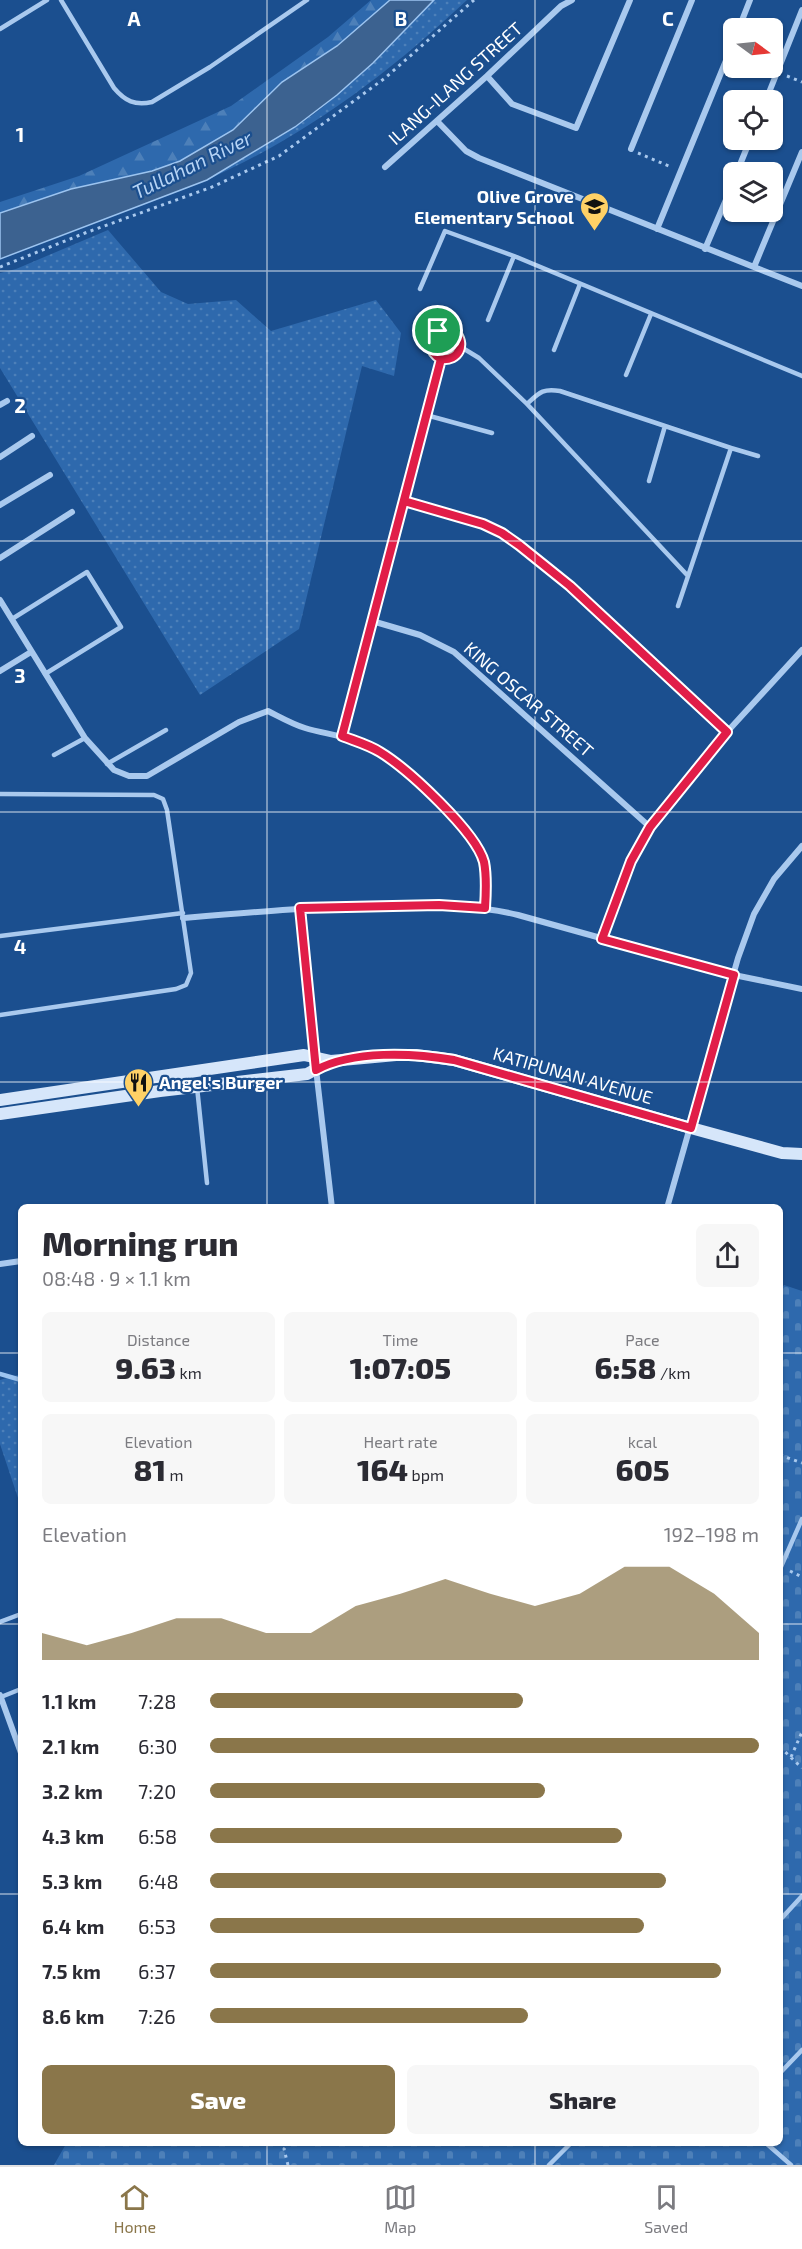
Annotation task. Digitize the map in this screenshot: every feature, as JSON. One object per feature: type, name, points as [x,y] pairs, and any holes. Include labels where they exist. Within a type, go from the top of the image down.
[{"type":"main road","name":"KATIPUNAN AVENUE","points":[[0,1100],[304,1055],[315,1064]]},
{"type":"main road","name":"KATIPUNAN AVENUE","points":[[0,1114],[307,1074],[315,1064],[416,1055],[454,1060],[782,1153],[802,1154]]},
{"type":"street","name":"ILANG-ILANG STREET","points":[[385,166],[487,76],[561,6],[572,0]]},
{"type":"street","points":[[487,76],[512,104],[577,128],[630,0]]},
{"type":"street","points":[[631,149],[692,0]]},
{"type":"street","points":[[743,18],[750,0]]},
{"type":"street","points":[[783,57],[802,10]]},
{"type":"street","points":[[657,229],[723,68]]},
{"type":"street","points":[[437,121],[466,151],[479,158],[802,286]]},
{"type":"street","points":[[753,267],[802,152]]},
{"type":"street","points":[[705,249],[723,207]]},
{"type":"street","points":[[342,736],[438,370]]},
{"type":"street","points":[[0,405],[7,401]]},
{"type":"street","points":[[0,457],[32,436]]},
{"type":"street","points":[[0,506],[50,475]]},
{"type":"street","points":[[404,501],[483,524],[519,545],[570,586],[727,732]]},
{"type":"street","points":[[0,558],[72,512]]},
{"type":"street","points":[[0,600],[85,738],[114,770],[129,776],[147,776],[239,722],[268,711],[305,728],[342,736],[380,752],[397,764],[457,819],[472,838],[483,861],[486,884],[485,908]]},
{"type":"street","points":[[0,616],[7,612]]},
{"type":"street","name":"KING OSCAR STREET","points":[[372,621],[420,635],[454,652],[650,827]]},
{"type":"street","points":[[602,939],[631,861],[650,827],[727,732],[802,650]]},
{"type":"street","points":[[0,671],[31,652]]},
{"type":"street","points":[[668,1204],[746,934],[764,894],[802,846]]},
{"type":"street","points":[[183,915],[300,908],[439,905],[485,908],[734,975],[802,989]]},
{"type":"street","points":[[300,908],[332,1204]]},
{"type":"street","points":[[0,1264],[18,1261]]},
{"type":"street","points":[[0,1696],[18,1745]]},
{"type":"lane","points":[[0,29],[47,0]]},
{"type":"lane","points":[[62,0],[114,88],[124,99],[142,104],[152,102],[210,67],[307,0]]},
{"type":"lane","points":[[420,289],[445,231],[514,256],[802,376]]},
{"type":"lane","points":[[488,320],[514,256]]},
{"type":"lane","points":[[554,350],[580,284]]},
{"type":"lane","points":[[626,375],[651,314]]},
{"type":"lane","points":[[443,329],[455,332],[461,341],[461,347],[459,353],[454,357],[441,359],[432,352],[431,346],[434,335],[443,329]]},
{"type":"lane","points":[[461,347],[479,358],[527,404],[688,576]]},
{"type":"lane","points":[[438,370],[441,359]]},
{"type":"lane","points":[[527,404],[539,393],[548,389],[758,456]]},
{"type":"lane","points":[[426,415],[492,433]]},
{"type":"lane","points":[[649,481],[666,426]]},
{"type":"lane","points":[[678,606],[731,448]]},
{"type":"lane","points":[[12,619],[87,572],[121,627],[45,674]]},
{"type":"lane","points":[[107,764],[166,730]]},
{"type":"lane","points":[[54,755],[85,738]]},
{"type":"lane","points":[[0,794],[159,796],[166,804],[191,973],[186,985],[181,988],[0,1015]]},
{"type":"lane","points":[[0,936],[183,915]]},
{"type":"lane","points":[[197,1087],[207,1183]]},
{"type":"lane","points":[[783,1562],[802,1519]]},
{"type":"lane","points":[[0,1622],[18,1615]]},
{"type":"lane","points":[[0,1696],[18,1690]]},
{"type":"lane","points":[[783,1917],[802,1896]]},
{"type":"lane","points":[[783,2070],[802,2050]]},
{"type":"lane","points":[[549,2165],[568,2146]]},
{"type":"lane","points":[[769,2146],[791,2165]]},
{"type":"path","points":[[0,267],[85,233],[212,187],[279,156],[385,78],[474,0]]},
{"type":"path","points":[[783,74],[802,82]]},
{"type":"path","points":[[631,149],[681,171]]},
{"type":"path","points":[[783,1456],[802,1462]]},
{"type":"path","points":[[791,1757],[802,1732]]},
{"type":"path","points":[[783,1750],[801,1765]]},
{"type":"path","points":[[286,2146],[284,2149],[288,2165]]},
{"type":"green space","points":[[371,0],[390,0],[337,46],[282,82],[233,130],[180,161],[152,171],[71,189],[0,213],[0,202],[79,176],[231,106],[328,37]]},
{"type":"green space","points":[[434,0],[467,0],[406,54],[344,101],[279,143],[207,180],[314,114],[350,83]]},
{"type":"green space","points":[[108,230],[161,292],[188,304],[236,300],[271,331],[376,300],[401,333],[394,376],[362,366],[299,629],[200,695],[0,368],[0,273],[16,269]]},
{"type":"green space","points":[[783,1286],[802,1291],[802,2165],[54,2165],[65,2146],[783,2146]]},
{"type":"green space","points":[[18,1375],[18,1498],[0,1444],[0,1380]]},
{"type":"water","name":"Tullahan River","points":[[390,0],[434,0],[373,63],[337,95],[295,127],[207,180],[0,259],[0,213],[71,189],[152,171],[180,161],[233,130],[282,82],[337,46]]},
{"type":"waterway","points":[[0,1374],[18,1379]]},
{"type":"place","name":"Olive Grove Elementary School","points":[[595,232]]},
{"type":"place","name":"Angel's Burger","points":[[138,1108]]},
{"type":"route","points":[[438,331],[431,340],[431,346],[432,352],[441,359],[342,736],[380,752],[397,764],[457,819],[472,838],[483,861],[486,884],[485,908],[439,905],[300,908],[316,1070],[331,1062],[376,1056],[435,1056],[691,1128],[734,975],[602,939],[631,861],[650,827],[727,732],[570,586],[519,545],[483,524],[404,501],[441,359],[447,360],[454,357],[459,353],[461,347],[461,341],[455,332],[449,329],[438,331]]}]
